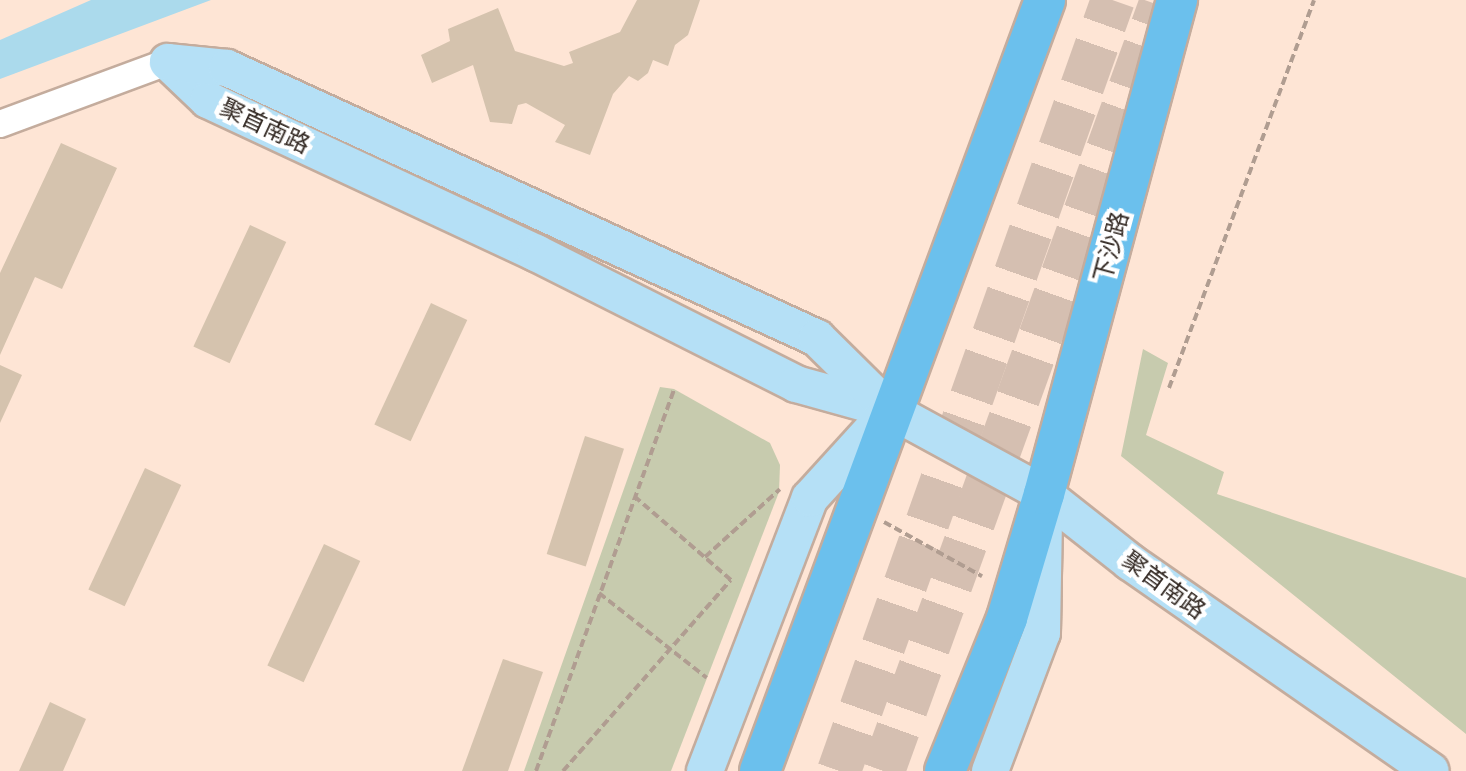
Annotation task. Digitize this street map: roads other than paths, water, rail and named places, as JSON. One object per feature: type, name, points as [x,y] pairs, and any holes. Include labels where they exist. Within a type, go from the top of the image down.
[{"type":"main road","points":[[760,771],[890,410],[1045,0]]},
{"type":"main road","name":"下沙路","points":[[945,771],[1007,618],[1044,494],[1177,0]]},
{"type":"street","name":"聚首南路","points":[[168,62],[208,100],[536,253],[783,378],[890,410],[1044,494],[1143,571],[1431,771]]},
{"type":"street","name":"聚首南路","points":[[168,62],[227,68],[817,338],[890,410]]},
{"type":"street","points":[[0,124],[168,62]]},
{"type":"street","points":[[705,771],[810,498],[890,410]]},
{"type":"street","name":"下沙路","points":[[990,771],[1042,633],[1044,494]]},
{"type":"water","points":[[91,0],[211,0],[0,79],[0,40]]},
{"type":"tunnel","points":[[839,771],[1113,0]]},
{"type":"tunnel","points":[[883,771],[1160,6]]}]
